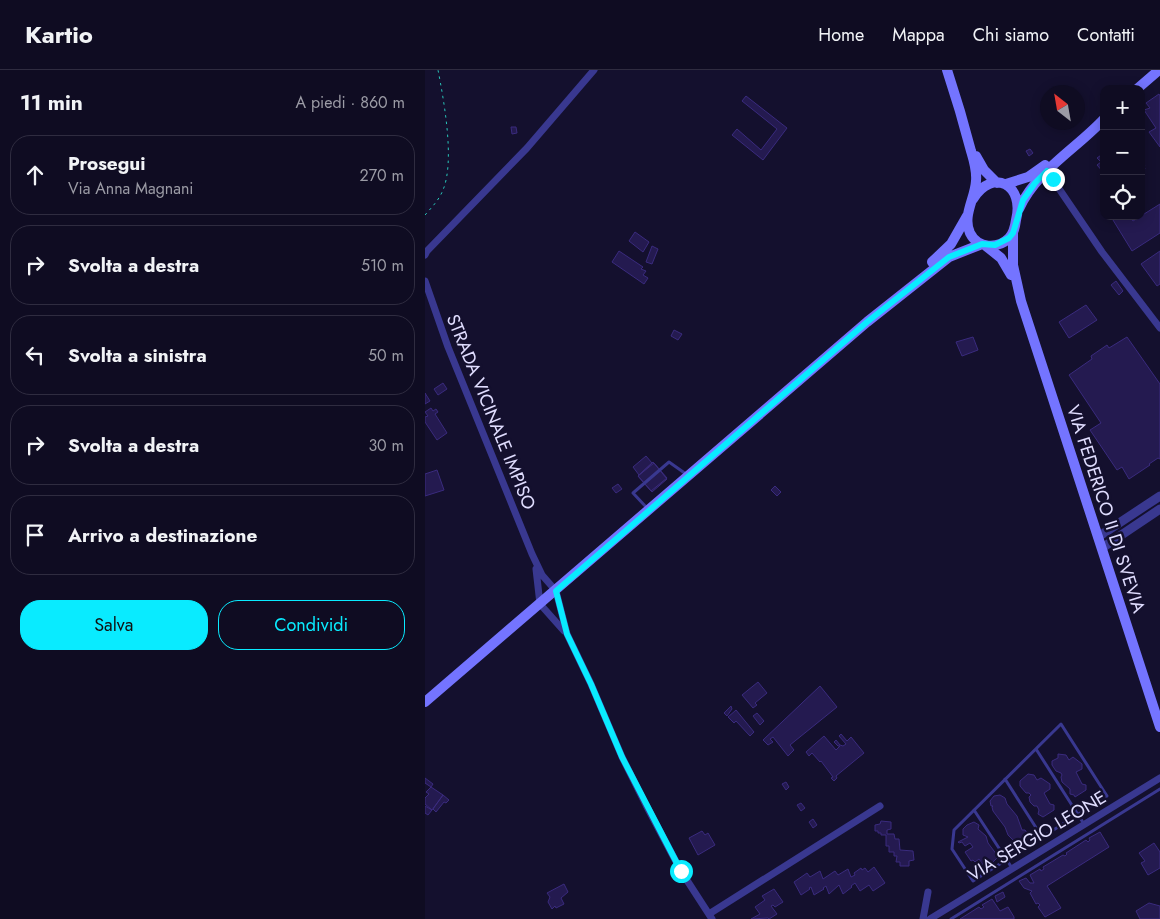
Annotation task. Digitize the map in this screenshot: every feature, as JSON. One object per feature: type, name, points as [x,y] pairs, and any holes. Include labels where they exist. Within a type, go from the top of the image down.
[{"type":"main road","points":[[947,70],[979,163],[1001,184],[1015,193],[1019,203],[1019,210]]},
{"type":"main road","points":[[1142,85],[1159,70]]},
{"type":"main road","points":[[973,199],[988,184],[1001,184],[1033,174],[1100,121]]},
{"type":"main road","points":[[1021,301],[1013,265],[1013,233],[1019,210],[1031,188],[1100,122]]},
{"type":"main road","points":[[867,322],[897,291],[947,249],[958,235],[973,199],[976,172],[968,135]]},
{"type":"main road","points":[[967,216],[972,236],[1001,258],[1007,266],[1021,301]]},
{"type":"main road","points":[[426,702],[867,322],[949,257],[984,245],[1000,244],[1013,233]]},
{"type":"main road","name":"VIA FEDERICO II DI SVEVIA","points":[[1021,301],[1160,726]]},
{"type":"street","points":[[425,255],[527,148],[594,70]]},
{"type":"street","points":[[1047,171],[1103,252],[1160,328]]},
{"type":"street","name":"STRADA VICINALE IMPISO","points":[[425,281],[448,347],[532,554]]},
{"type":"street","points":[[1098,537],[1160,496]]},
{"type":"street","points":[[1102,548],[1160,510]]},
{"type":"street","points":[[532,554],[542,575],[556,591],[567,634],[622,757],[681,871],[710,917],[880,806]]},
{"type":"street","points":[[532,554],[538,578],[540,604],[567,634]]},
{"type":"street","name":"VIA SERGIO LEONE","points":[[930,919],[1160,778]]},
{"type":"street","points":[[923,919],[928,892]]},
{"type":"lane","points":[[649,511],[633,493],[669,462],[688,476]]},
{"type":"lane","points":[[1061,724],[1107,796],[973,881],[952,849],[954,830],[1036,749],[1061,724]]},
{"type":"lane","points":[[1036,749],[1084,824]]},
{"type":"lane","points":[[1005,779],[1042,837]]},
{"type":"lane","points":[[951,919],[1160,789]]},
{"type":"lane","points":[[974,810],[1012,868]]},
{"type":"path","points":[[425,215],[440,196],[447,174],[446,131],[438,70]]},
{"type":"building","points":[[1159,94],[1160,147],[1149,132],[1156,128],[1145,112],[1145,110],[1150,108],[1146,103]]},
{"type":"building","points":[[746,96],[787,128],[763,160],[732,135],[737,129],[761,150],[777,129],[742,101]]},
{"type":"building","points":[[511,127],[516,127],[517,133],[512,134]]},
{"type":"building","points":[[1030,149],[1033,153],[1029,156],[1026,151]]},
{"type":"building","points":[[1160,204],[1160,233],[1132,251],[1113,220],[1145,220],[1145,213]]},
{"type":"building","points":[[635,232],[649,242],[643,252],[629,241]]},
{"type":"building","points":[[652,246],[658,249],[652,264],[646,262]]},
{"type":"building","points":[[619,251],[643,267],[641,269],[646,271],[643,275],[648,278],[644,284],[612,262]]},
{"type":"building","points":[[1160,251],[1160,284],[1157,286],[1141,264]]},
{"type":"building","points":[[1116,281],[1123,291],[1119,295],[1111,285]]},
{"type":"building","points":[[1086,305],[1097,320],[1069,338],[1059,322]]},
{"type":"building","points":[[674,330],[682,334],[678,340],[671,336]]},
{"type":"building","points":[[973,337],[978,350],[962,356],[956,342]]},
{"type":"building","points":[[1127,337],[1160,384],[1160,459],[1158,458],[1129,479],[1122,467],[1117,470],[1090,430],[1101,423],[1069,375],[1092,359],[1091,356],[1107,345],[1109,348]]},
{"type":"building","points":[[443,383],[447,389],[438,395],[434,389]]},
{"type":"building","points":[[425,393],[430,401],[425,404]]},
{"type":"building","points":[[431,408],[433,411],[436,409],[438,412],[435,414],[447,433],[437,440],[425,422],[425,417],[428,416],[425,412]]},
{"type":"building","points":[[646,456],[652,463],[639,475],[633,467]]},
{"type":"building","points":[[653,462],[667,479],[652,492],[638,476]]},
{"type":"building","points":[[654,463],[667,478],[651,491],[638,476]]},
{"type":"building","points":[[437,470],[444,490],[425,496],[425,474]]},
{"type":"building","points":[[618,484],[622,489],[616,493],[612,488]]},
{"type":"building","points":[[775,486],[781,492],[777,496],[771,490]]},
{"type":"building","points":[[758,682],[767,693],[755,703],[757,705],[753,708],[742,695]]},
{"type":"building","points":[[820,686],[837,707],[790,745],[794,750],[788,756],[773,737],[770,739],[773,742],[768,745],[763,740]]},
{"type":"building","points":[[731,706],[732,709],[727,716],[724,713]]},
{"type":"building","points":[[736,710],[754,732],[750,736],[736,721],[734,723],[728,717]]},
{"type":"building","points":[[757,713],[764,721],[760,725],[753,716]]},
{"type":"building","points":[[841,734],[847,741],[851,737],[864,753],[836,776],[837,778],[834,781],[821,761],[812,753],[809,756],[806,752],[824,736],[836,750],[840,746],[834,742],[836,740],[840,745],[846,744],[839,736]]},
{"type":"building","points":[[1058,754],[1066,755],[1069,760],[1073,757],[1082,764],[1082,769],[1076,772],[1082,784],[1086,785],[1086,790],[1075,797],[1070,794],[1070,789],[1062,782],[1061,773],[1056,771],[1052,765],[1052,761],[1058,758]]},
{"type":"building","points":[[1028,774],[1034,775],[1037,780],[1041,778],[1050,784],[1050,789],[1044,793],[1050,804],[1054,805],[1054,810],[1043,817],[1038,814],[1037,806],[1030,802],[1029,797],[1031,795],[1026,793],[1020,786],[1020,781]]},
{"type":"building","points":[[425,778],[433,784],[431,787],[425,783]]},
{"type":"building","points":[[786,782],[789,787],[786,790],[782,784]]},
{"type":"building","points":[[431,787],[443,795],[432,810],[425,804],[425,798],[429,794],[426,792]]},
{"type":"building","points":[[443,795],[449,800],[446,803],[444,802],[436,812],[433,809]]},
{"type":"building","points":[[1000,795],[1005,798],[1007,804],[1017,816],[1022,830],[1025,830],[1028,834],[1029,838],[1024,844],[1016,844],[993,811],[990,801],[994,796]]},
{"type":"building","points":[[801,803],[805,808],[801,811],[797,805]]},
{"type":"building","points":[[425,806],[432,810],[428,815],[425,813]]},
{"type":"building","points":[[813,819],[817,825],[813,828],[809,822]]},
{"type":"building","points":[[881,821],[891,822],[891,829],[887,830],[887,834],[894,834],[895,839],[899,839],[900,850],[913,851],[914,860],[909,861],[909,866],[900,866],[900,862],[896,862],[897,856],[894,856],[894,852],[889,852],[889,846],[886,846],[886,835],[881,835],[878,831],[875,831],[875,825],[880,824]]},
{"type":"building","points":[[974,822],[979,825],[978,829],[986,836],[988,843],[997,855],[997,858],[992,863],[986,866],[979,859],[975,862],[971,861],[965,852],[973,847],[970,843],[965,846],[962,842],[958,842],[968,837],[963,835],[963,829]]},
{"type":"building","points":[[702,831],[705,835],[708,833],[715,845],[698,855],[689,838]]},
{"type":"building","points":[[1100,832],[1109,847],[1047,886],[1061,908],[1045,917],[1038,907],[1040,905],[1036,904],[1030,893],[1032,891],[1024,888],[1019,881],[1026,878],[1030,883],[1034,883],[1030,875],[1040,869],[1041,871],[1044,869],[1043,867],[1063,855],[1065,856],[1066,853],[1086,840],[1088,842],[1089,838]]},
{"type":"building","points":[[1154,843],[1160,852],[1160,868],[1148,875],[1141,863],[1145,861],[1139,853]]},
{"type":"building","points":[[874,867],[885,883],[873,891],[869,885],[860,891],[855,883],[843,894],[839,885],[829,894],[826,886],[814,895],[811,887],[801,895],[794,882],[807,873],[810,877],[820,871],[823,879],[835,871],[838,875],[848,869],[851,877],[861,868],[862,870],[865,868],[868,872]]},
{"type":"building","points":[[564,884],[568,892],[561,898],[564,904],[556,908],[555,906],[552,909],[548,902],[550,897],[547,893]]},
{"type":"building","points":[[774,889],[783,902],[775,907],[771,906],[777,914],[769,919],[751,919],[760,914],[755,907],[765,900],[762,896]]},
{"type":"building","points":[[1003,892],[1005,897],[997,902],[995,896]]},
{"type":"building","points":[[992,899],[1000,911],[1008,907],[1014,919],[960,919],[979,907],[981,909],[984,907],[982,905]]},
{"type":"building","points":[[1149,903],[1160,906],[1160,919],[1140,919],[1136,911]]},
{"type":"route","points":[[681,871],[622,757],[567,634],[556,591],[867,322],[902,296],[943,261],[954,254],[975,246],[1000,244],[1009,238],[1013,233],[1023,200],[1031,188],[1047,171],[1053,179]]}]
